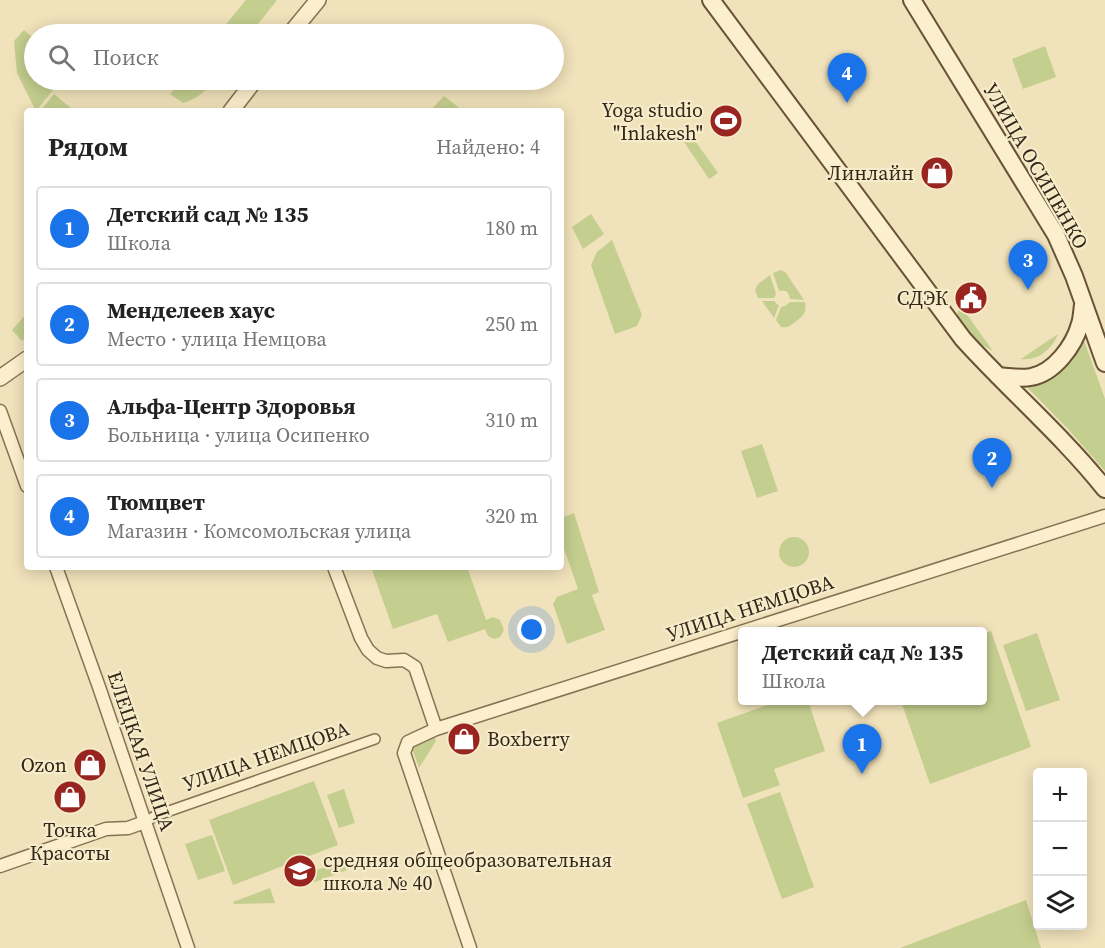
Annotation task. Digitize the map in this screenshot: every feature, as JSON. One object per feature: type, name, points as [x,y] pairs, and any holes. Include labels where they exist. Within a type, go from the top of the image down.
[{"type":"main road","points":[[711,0],[963,339],[1105,489]]},
{"type":"main road","name":"УЛИЦА ОСИПЕНКО","points":[[912,0],[1056,235],[1074,276],[1105,363]]},
{"type":"main road","points":[[998,376],[1019,379],[1033,377],[1046,371],[1057,362],[1076,335],[1084,303]]},
{"type":"street","points":[[298,24],[318,0]]},
{"type":"street","points":[[233,108],[247,90]]},
{"type":"street","points":[[0,378],[24,361]]},
{"type":"street","points":[[0,411],[24,478]]},
{"type":"street","name":"УЛИЦА НЕМЦОВА","points":[[756,627],[1105,516]]},
{"type":"street","name":"ЕЛЕЦКАЯ УЛИЦА","points":[[57,570],[188,948]]},
{"type":"street","points":[[335,570],[360,638],[377,658],[386,661],[404,660],[415,668],[436,729]]},
{"type":"street","name":"УЛИЦА НЕМЦОВА","points":[[470,948],[404,753],[408,742],[436,729],[738,633]]},
{"type":"street","name":"УЛИЦА НЕМЦОВА","points":[[0,866],[106,829],[128,828],[155,816],[375,739]]},
{"type":"green space","points":[[246,0],[277,0],[258,24],[226,24]]},
{"type":"green space","points":[[24,30],[24,87],[17,73],[14,41]]},
{"type":"green space","points":[[1045,46],[1056,77],[1023,89],[1012,59]]},
{"type":"green space","points":[[26,90],[53,90],[38,108],[34,108]]},
{"type":"green space","points":[[173,90],[205,90],[197,97],[183,103],[170,94]]},
{"type":"green space","points":[[54,94],[71,108],[42,108]]},
{"type":"green space","points":[[444,96],[459,108],[433,108]]},
{"type":"green space","points":[[688,131],[718,173],[709,179],[680,136]]},
{"type":"green space","points":[[591,214],[604,234],[583,249],[572,227]]},
{"type":"green space","points":[[612,240],[642,315],[637,326],[615,334],[591,265],[597,252]]},
{"type":"green space","points":[[781,270],[786,273],[804,300],[790,299],[787,292],[779,291],[773,273]]},
{"type":"green space","points":[[770,275],[776,294],[774,298],[758,298],[755,290],[758,284]]},
{"type":"green space","points":[[762,301],[775,301],[779,305],[774,318]]},
{"type":"green space","points":[[790,302],[805,302],[805,312],[790,326],[781,327],[776,320],[781,307]]},
{"type":"green space","points":[[960,305],[993,351],[977,340],[957,315]]},
{"type":"green space","points":[[24,316],[24,339],[22,341],[12,330]]},
{"type":"green space","points":[[1081,332],[1105,399],[1105,471],[1025,385]]},
{"type":"green space","points":[[1058,334],[1044,353],[1033,358],[1021,359]]},
{"type":"green space","points":[[762,444],[778,491],[757,498],[741,451]]},
{"type":"green space","points":[[574,513],[599,592],[592,595],[605,630],[567,644],[553,604],[557,597],[578,589],[564,549],[564,517]]},
{"type":"green space","points":[[794,537],[805,541],[809,552],[805,563],[794,567],[783,563],[779,552],[783,541]]},
{"type":"green space","points":[[372,570],[468,570],[486,620],[493,617],[500,620],[504,630],[500,637],[494,639],[488,636],[485,629],[448,642],[437,614],[393,629]]},
{"type":"green space","points":[[991,631],[1031,747],[930,784],[902,705],[987,705],[987,632]]},
{"type":"green space","points":[[1037,633],[1060,700],[1026,711],[1003,645]]},
{"type":"green space","points":[[768,705],[809,705],[825,751],[774,769],[780,785],[743,798],[717,723]]},
{"type":"green space","points":[[434,734],[436,741],[419,768],[411,745]]},
{"type":"green space","points":[[314,781],[338,845],[233,885],[209,820]]},
{"type":"green space","points":[[344,789],[355,823],[339,828],[327,795]]},
{"type":"green space","points":[[780,792],[814,887],[782,899],[747,804]]},
{"type":"green space","points":[[212,835],[225,871],[198,880],[185,844]]},
{"type":"green space","points":[[344,860],[347,870],[307,885],[303,875]]},
{"type":"green space","points":[[270,888],[275,903],[234,904],[233,902]]},
{"type":"green space","points":[[1026,900],[1033,930],[1035,930],[1041,948],[900,948]]},
{"type":"place","name":"Тюмцвет","points":[[847,103]]},
{"type":"place","name":"Yoga studio \"Inlakesh\"","points":[[726,121]]},
{"type":"place","name":"Линлайн","points":[[937,173]]},
{"type":"place","name":"Альфа-Центр Здоровья","points":[[1028,290]]},
{"type":"place","name":"СДЭК","points":[[971,298]]},
{"type":"place","name":"Менделеев хаус","points":[[992,488]]},
{"type":"place","name":"Boxberry","points":[[464,739]]},
{"type":"place","name":"Ozon","points":[[90,765]]},
{"type":"place","name":"Детский сад № 135","points":[[862,774]]},
{"type":"place","name":"Точка Красоты","points":[[70,797]]},
{"type":"place","name":"средняя общеобразовательная школа № 40","points":[[300,871]]}]
